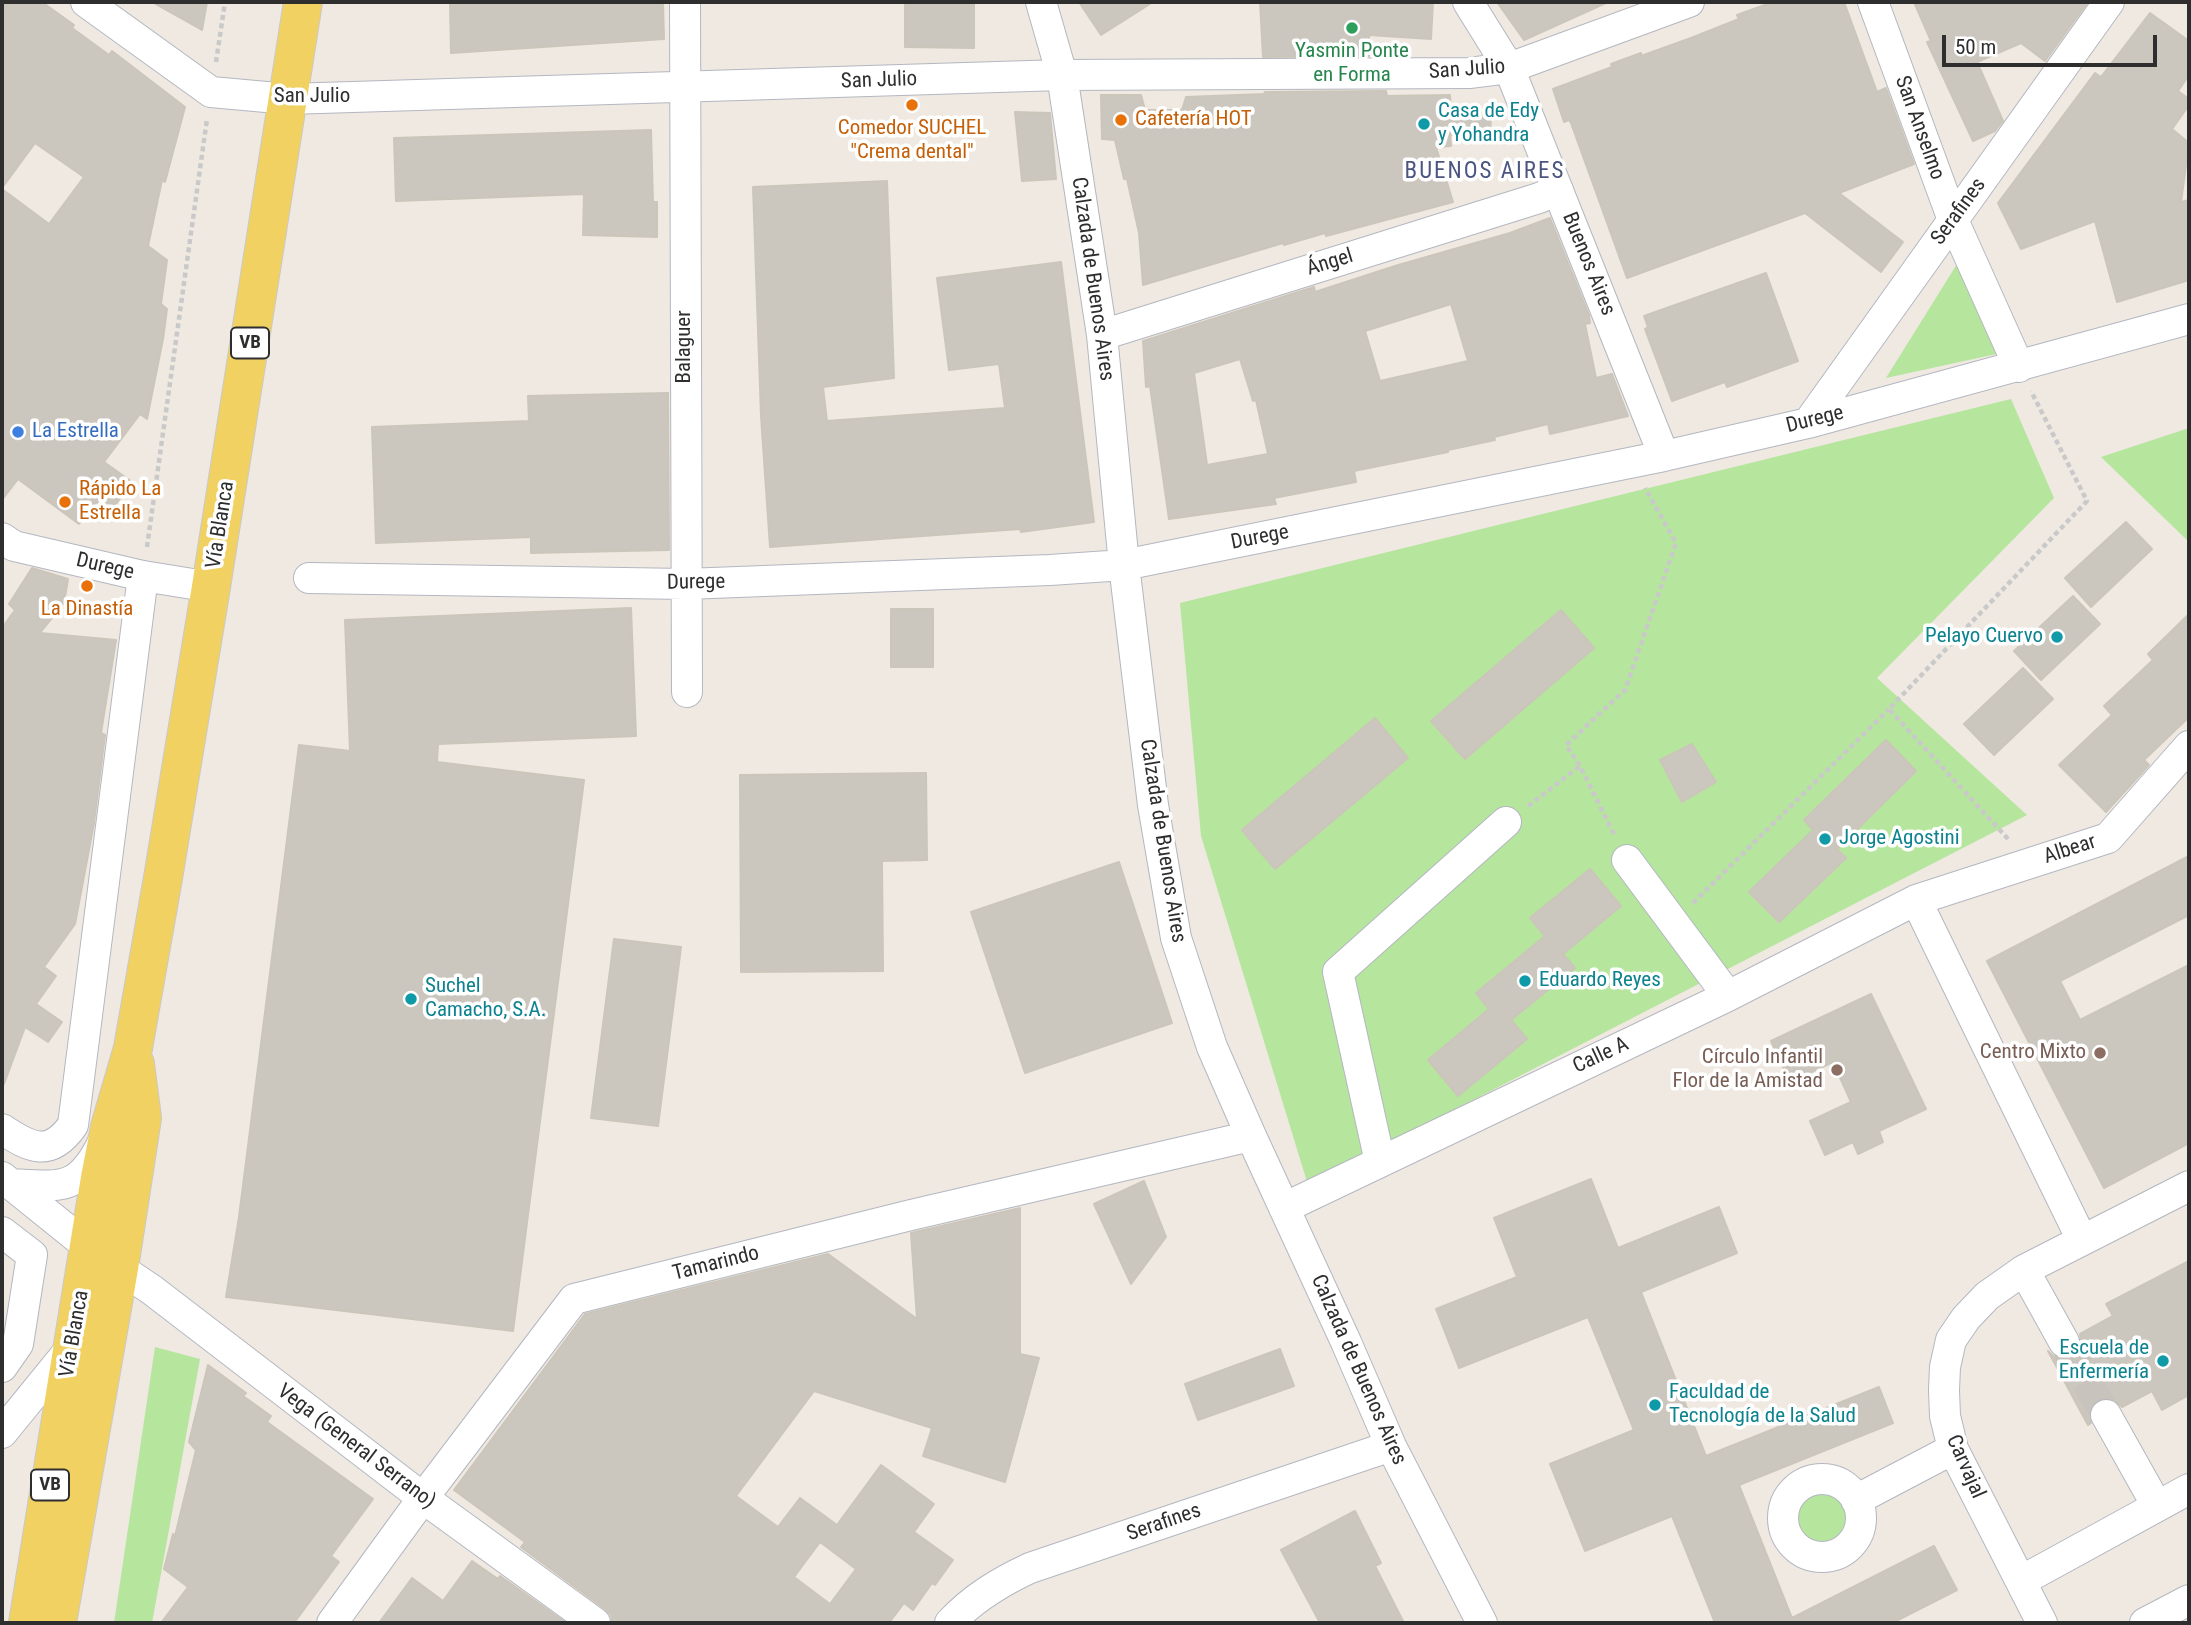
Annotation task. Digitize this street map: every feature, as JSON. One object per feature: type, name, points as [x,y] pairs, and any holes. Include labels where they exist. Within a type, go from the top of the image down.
[{"type":"main road","name":"Vía Blanca","points":[[57,1623],[104,1258],[100,1178],[110,1128],[133,1048],[212,587],[303,2]]},
{"type":"main road","name":"Vía Blanca","points":[[28,1623],[72,1347],[104,1258],[142,1118],[133,1048]]},
{"type":"street","points":[[86,2],[211,92]]},
{"type":"street","name":"Balaguer","points":[[685,2],[688,692]]},
{"type":"street","name":"Calzada de Buenos Aires","points":[[1041,2],[1062,75],[1102,335],[1124,565],[1153,805],[1176,938],[1212,1048],[1251,1136],[1391,1446],[1482,1623]]},
{"type":"street","name":"Buenos Aires","points":[[1468,2],[1509,68],[1664,456]]},
{"type":"street","name":"San Julio","points":[[211,92],[288,99],[1062,75],[1469,73],[1509,68],[1689,2]]},
{"type":"street","name":"San Anselmo","points":[[1873,2],[1953,220],[2019,367]]},
{"type":"street","name":"Serafines","points":[[1808,423],[2109,2]]},
{"type":"street","name":"Ángel","points":[[1102,335],[1558,190]]},
{"type":"street","name":"Durege","points":[[309,578],[686,584],[1124,565],[1664,456],[1808,423],[2189,319]]},
{"type":"street","name":"Durege","points":[[6,549],[212,587]]},
{"type":"street","points":[[2,1129],[23,1143],[43,1147],[63,1139],[73,1125],[143,576]]},
{"type":"street","name":"Albear","points":[[1916,900],[2108,838],[2189,746]]},
{"type":"street","points":[[1380,1162],[1338,972],[1506,822]]},
{"type":"street","points":[[1627,860],[1728,996]]},
{"type":"street","points":[[1916,900],[2082,1240]]},
{"type":"street","name":"Calle A","points":[[1284,1208],[1728,996],[1916,900]]},
{"type":"street","points":[[7,1181],[59,1187],[75,1180],[92,1163],[110,1128]]},
{"type":"street","name":"Tamarindo","points":[[332,1623],[574,1299],[911,1215],[1251,1136]]},
{"type":"street","name":"Vega (General Serrano)","points":[[7,1181],[104,1258],[428,1491],[594,1623]]},
{"type":"street","name":"Carvajal","points":[[2042,1623],[1953,1449],[1945,1416],[1944,1390],[1945,1367],[1951,1340],[1966,1318],[1987,1296],[2024,1270],[2189,1186]]},
{"type":"street","points":[[2,1232],[32,1255],[18,1344],[2,1367]]},
{"type":"street","points":[[2024,1270],[2064,1342]]},
{"type":"street","points":[[2,1433],[72,1347]]},
{"type":"street","points":[[2106,1415],[2157,1506]]},
{"type":"street","name":"Serafines","points":[[950,1623],[984,1593],[1031,1568],[1391,1446]]},
{"type":"street","points":[[1856,1500],[1953,1449]]},
{"type":"street","points":[[2021,1581],[2189,1489]]},
{"type":"street","points":[[2145,1623],[2189,1600]]},
{"type":"path","points":[[143,576],[225,2]]},
{"type":"path","points":[[1674,921],[1889,709],[2087,501],[2019,367]]},
{"type":"path","points":[[1627,860],[1580,765],[1566,745],[1625,690],[1676,543],[1630,463]]},
{"type":"path","points":[[1889,709],[2030,863]]},
{"type":"path","points":[[1506,822],[1580,765]]},
{"type":"green space","points":[[1962,256],[2001,353],[1886,378]]},
{"type":"green space","points":[[2011,399],[2054,498],[1877,678],[2027,815],[1308,1185],[1201,836],[1180,603]]},
{"type":"green space","points":[[2189,428],[2189,542],[2101,457]]},
{"type":"green space","points":[[155,1347],[200,1359],[152,1623],[114,1623]]},
{"type":"green space","points":[[1822,1493],[1832,1495],[1840,1501],[1846,1509],[1846,1529],[1840,1537],[1832,1543],[1822,1545],[1812,1543],[1804,1537],[1798,1529],[1796,1519],[1798,1509],[1804,1501],[1812,1495]]},
{"type":"building","points":[[2,2],[42,2],[74,25],[72,28],[109,55],[112,51],[185,107],[165,182],[162,180],[148,246],[167,260],[161,304],[167,309],[147,419],[140,414],[104,462],[132,482],[110,512],[96,502],[79,524],[18,479],[2,500],[2,189],[49,224],[84,177],[35,143],[2,188]]},
{"type":"building","points":[[152,2],[207,2],[202,30]]},
{"type":"building","points":[[450,2],[663,2],[664,39],[451,53]]},
{"type":"building","points":[[905,2],[974,2],[974,48],[905,47]]},
{"type":"building","points":[[1079,2],[1153,2],[1101,35]]},
{"type":"building","points":[[1260,2],[1433,2],[1431,39],[1369,35],[1369,56],[1263,57]]},
{"type":"building","points":[[1497,2],[1608,2],[1524,40]]},
{"type":"building","points":[[1773,2],[1844,2],[1877,92],[1886,88],[1914,164],[1839,193],[1903,242],[1881,272],[1805,213],[1627,278],[1571,123],[1569,120],[1564,122],[1553,89],[1612,67],[1611,64],[1691,38],[1739,19],[1737,15]]},
{"type":"building","points":[[1914,2],[2088,2],[2045,61],[2021,43],[1977,62],[2003,121],[1995,131],[1973,141],[1927,42],[1931,41]]},
{"type":"building","points":[[2150,13],[2189,41],[2189,75],[2178,91],[2189,99],[2189,105],[2172,129],[2189,143],[2181,202],[2189,200],[2189,280],[2117,302],[2095,221],[2021,249],[1998,203],[2095,73],[2101,77]]},
{"type":"building","points":[[1386,91],[1387,96],[1450,95],[1451,113],[1491,113],[1490,136],[1450,135],[1451,146],[1436,147],[1453,202],[1326,236],[1325,233],[1284,245],[1283,243],[1143,285],[1139,233],[1127,179],[1124,179],[1115,140],[1102,139],[1101,95],[1141,95],[1145,110],[1182,110],[1186,97],[1265,92]]},
{"type":"building","points":[[1015,112],[1050,113],[1056,179],[1022,181]]},
{"type":"building","points":[[651,130],[657,237],[583,235],[584,194],[396,201],[394,138]]},
{"type":"building","points":[[887,181],[894,378],[823,387],[827,421],[1005,408],[999,364],[949,370],[937,278],[1061,262],[1094,522],[1021,532],[1020,529],[770,547],[761,416],[753,187]]},
{"type":"building","points":[[1550,218],[1589,315],[1590,323],[1585,324],[1596,378],[1612,374],[1628,416],[1550,434],[1548,424],[1448,452],[1354,471],[1356,482],[1274,498],[1276,504],[1169,519],[1150,386],[1146,387],[1143,341],[1314,287],[1315,292],[1510,233]],"holes":[[[1451,304],[1468,361],[1380,381],[1365,331]],[[1240,359],[1253,401],[1256,400],[1268,454],[1207,465],[1194,373]]]},
{"type":"building","points":[[1766,273],[1798,361],[1727,387],[1725,382],[1672,401],[1645,329],[1648,327],[1644,316]]},
{"type":"building","points":[[668,393],[669,550],[531,553],[531,537],[376,543],[372,427],[529,421],[528,396]]},
{"type":"building","points":[[2126,522],[2152,549],[2091,607],[2065,578]]},
{"type":"building","points":[[32,568],[68,579],[64,603],[40,633],[116,640],[101,733],[105,735],[94,823],[75,924],[44,967],[56,976],[36,1004],[62,1022],[48,1042],[25,1027],[4,1084],[2,628],[15,610],[9,604]]},
{"type":"building","points":[[2073,596],[2100,624],[2041,680],[2014,651]]},
{"type":"building","name":"Suchel Camacho, S.A.","points":[[631,608],[636,736],[438,744],[437,762],[584,780],[513,1331],[226,1297],[239,1217],[299,745],[350,751],[345,620]]},
{"type":"building","points":[[891,609],[933,609],[933,667],[891,667]]},
{"type":"building","points":[[1561,610],[1594,648],[1465,759],[1431,721]]},
{"type":"building","points":[[2189,614],[2189,717],[2144,760],[2149,765],[2106,812],[2059,765],[2112,715],[2104,706],[2153,660],[2148,654]]},
{"type":"building","points":[[2023,668],[2053,699],[1994,755],[1964,724]]},
{"type":"building","points":[[1375,718],[1408,758],[1275,869],[1242,830]]},
{"type":"building","name":"Jorge Agostini","points":[[1886,740],[1916,771],[1837,849],[1846,858],[1779,922],[1749,892],[1813,830],[1804,820]]},
{"type":"building","points":[[1692,744],[1716,782],[1682,802],[1660,760]]},
{"type":"building","points":[[926,773],[927,860],[882,861],[883,971],[741,972],[740,775]]},
{"type":"building","name":"Centro Mixto","points":[[2189,856],[2189,915],[2060,981],[2080,1020],[2189,965],[2189,1143],[2104,1188],[1987,961]]},
{"type":"building","points":[[1119,862],[1172,1023],[1025,1073],[971,912]]},
{"type":"building","name":"Eduardo Reyes","points":[[1590,869],[1621,906],[1563,954],[1575,968],[1511,1020],[1527,1039],[1458,1096],[1428,1060],[1489,1009],[1476,993],[1545,936],[1530,918]]},
{"type":"building","points":[[614,939],[681,947],[658,1126],[591,1118]]},
{"type":"building","points":[[1871,994],[1926,1109],[1879,1131],[1883,1142],[1858,1154],[1853,1142],[1825,1155],[1810,1121],[1851,1102],[1833,1062],[1790,1082],[1771,1041]]},
{"type":"building","name":"Faculdad de Tecnología de la Salud","points":[[1591,1179],[1618,1248],[1719,1207],[1737,1253],[1641,1292],[1706,1456],[1879,1387],[1893,1423],[1739,1485],[1792,1618],[1934,1546],[1957,1590],[1892,1623],[1715,1623],[1672,1516],[1585,1551],[1550,1464],[1634,1430],[1588,1317],[1459,1368],[1436,1309],[1517,1277],[1494,1218]]},
{"type":"building","points":[[1144,1181],[1166,1237],[1131,1284],[1094,1204]]},
{"type":"building","points":[[1020,1208],[1020,1354],[1039,1358],[1005,1482],[923,1456],[932,1428],[814,1391],[736,1496],[778,1527],[800,1498],[837,1525],[881,1465],[934,1504],[914,1532],[953,1560],[913,1610],[904,1603],[889,1623],[612,1623],[611,1615],[605,1609],[521,1547],[525,1542],[454,1490],[585,1314],[828,1254],[917,1319],[911,1233]],"holes":[[[820,1542],[856,1569],[830,1604],[794,1577]]]},
{"type":"building","points":[[2189,1261],[2189,1395],[2162,1410],[2152,1391],[2122,1407],[2114,1400],[2098,1399],[2091,1407],[2091,1423],[2088,1425],[2048,1351],[2054,1357],[2073,1357],[2079,1352],[2080,1334],[2113,1316],[2106,1304]]},
{"type":"building","points":[[1280,1349],[1294,1386],[1198,1420],[1185,1384]]},
{"type":"building","points":[[208,1365],[246,1393],[243,1396],[271,1416],[267,1422],[373,1499],[331,1556],[339,1562],[294,1623],[161,1623],[188,1587],[164,1569],[196,1450],[189,1442]]},
{"type":"building","points":[[1355,1511],[1381,1563],[1375,1566],[1404,1623],[1320,1623],[1281,1550]]},
{"type":"building","points":[[472,1561],[498,1579],[500,1576],[566,1623],[379,1623],[412,1578],[443,1601]]},
{"type":"tunnel","points":[[2064,1342],[2106,1415]]},
{"type":"place","name":"Yasmin Ponte en Forma","points":[[1352,28]]},
{"type":"place","name":"Comedor SUCHEL \"Crema dental\"","points":[[912,105]]},
{"type":"place","name":"Cafetería HOT","points":[[1121,120]]},
{"type":"place","name":"Casa de Edy y Yohandra","points":[[1424,124]]},
{"type":"place","name":"La Estrella","points":[[18,432]]},
{"type":"place","name":"Rápido La Estrella","points":[[65,502]]},
{"type":"place","name":"La Dinastía","points":[[87,586]]},
{"type":"place","name":"Pelayo Cuervo","points":[[2057,637]]},
{"type":"place","name":"Jorge Agostini","points":[[1825,839]]},
{"type":"place","name":"Eduardo Reyes","points":[[1525,981]]},
{"type":"place","name":"Suchel Camacho, S.A.","points":[[411,999]]},
{"type":"place","name":"Centro Mixto","points":[[2100,1053]]},
{"type":"place","name":"Círculo Infantil Flor de la Amistad","points":[[1837,1070]]},
{"type":"place","name":"Escuela de Enfermería","points":[[2163,1361]]},
{"type":"place","name":"Faculdad de Tecnología de la Salud","points":[[1655,1405]]},
{"type":"district","name":"BUENOS AIRES","points":[[1485,172]]}]
